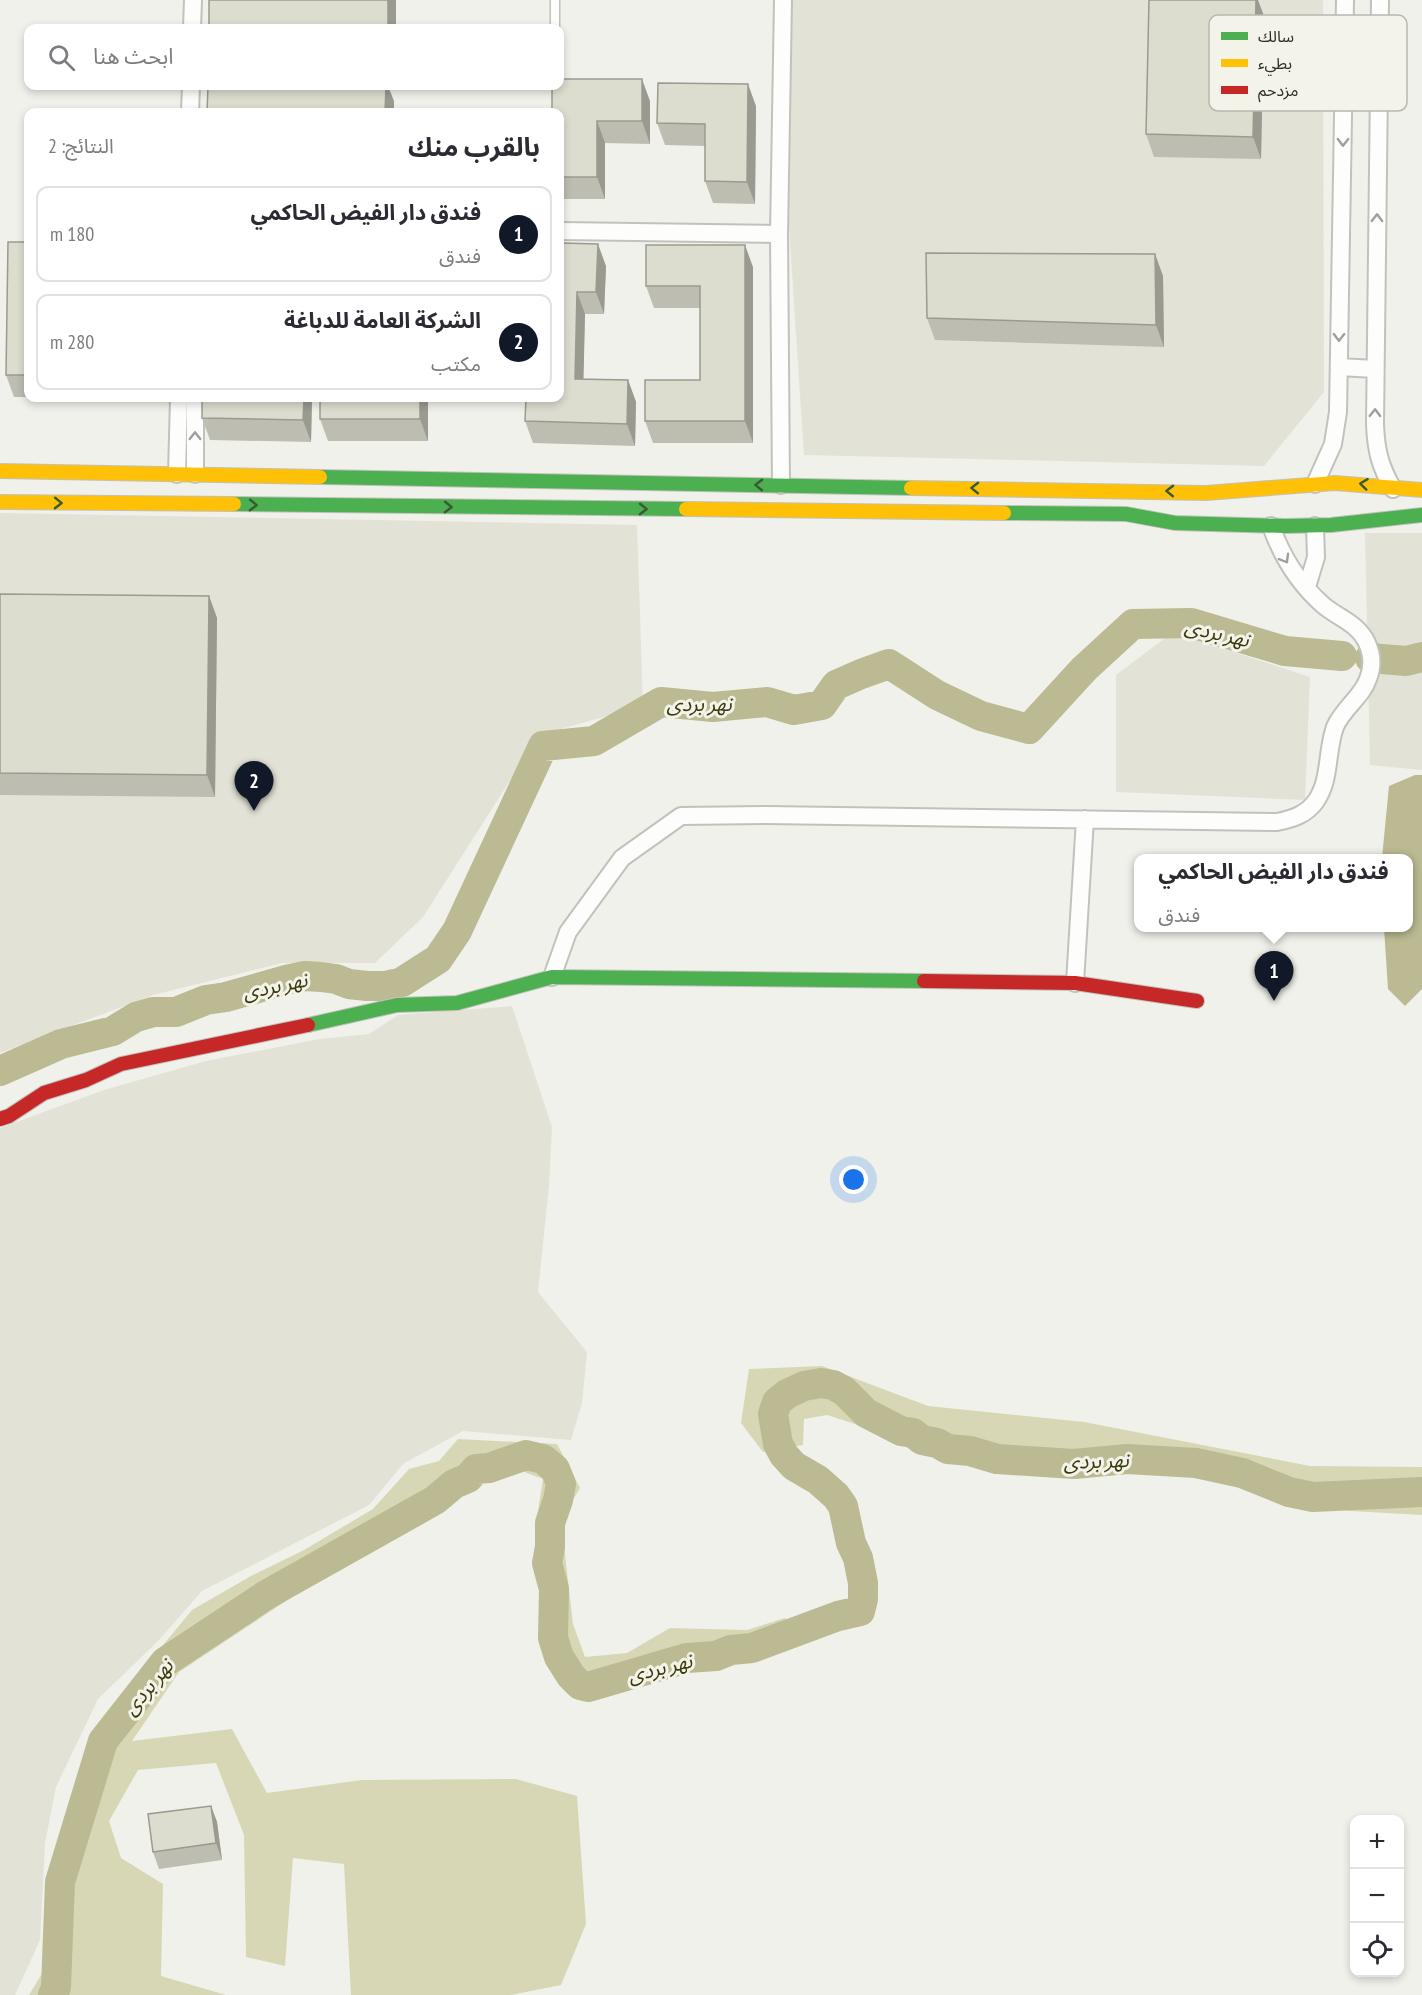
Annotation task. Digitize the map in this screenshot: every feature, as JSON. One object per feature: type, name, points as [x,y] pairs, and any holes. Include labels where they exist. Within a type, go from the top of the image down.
[{"type":"main road","points":[[0,471],[1206,493],[1315,484],[1360,483],[1393,489],[1422,490]]},
{"type":"main road","points":[[0,502],[1126,514],[1174,509]]},
{"type":"main road","points":[[1222,511],[1250,516],[1271,526]]},
{"type":"main road","points":[[1126,514],[1144,520],[1184,525],[1271,526],[1343,524],[1389,515],[1422,515]]},
{"type":"main road","points":[[0,1119],[9,1116],[44,1093],[86,1080],[121,1064],[359,1016],[397,1005],[458,1003],[552,977],[1075,983],[1197,1001]]},
{"type":"main road","points":[[250,1023],[359,1016]]},
{"type":"main road","points":[[102,1058],[112,1053],[216,1030]]},
{"type":"main road","points":[[10,1098],[81,1066]]},
{"type":"street","points":[[192,24],[193,0]]},
{"type":"street","points":[[781,485],[779,234],[783,0]]},
{"type":"street","points":[[1345,0],[1345,15]]},
{"type":"street","points":[[1380,0],[1380,15]]},
{"type":"street","points":[[190,108],[191,90]]},
{"type":"street","points":[[1315,484],[1333,444],[1338,412],[1343,111]]},
{"type":"street","points":[[1378,111],[1376,449],[1393,489]]},
{"type":"street","points":[[564,231],[779,234]]},
{"type":"street","points":[[1339,367],[1375,369]]},
{"type":"street","points":[[177,474],[179,402]]},
{"type":"street","points":[[195,402],[195,474]]},
{"type":"street","points":[[552,977],[568,932],[622,858],[681,816],[766,815],[1277,822],[1290,820],[1303,814],[1322,793],[1335,728],[1368,680],[1371,655],[1361,633],[1353,624],[1322,604],[1290,568],[1271,526]]},
{"type":"street","points":[[1307,587],[1316,557],[1315,526]]},
{"type":"street","points":[[1075,983],[1085,819]]},
{"type":"lane","points":[[555,0],[555,24]]},
{"type":"shaded area","points":[[788,0],[1323,0],[1323,15],[1209,15],[1209,111],[1323,111],[1324,392],[1264,466],[804,455],[788,212]]},
{"type":"shaded area","points":[[0,513],[637,525],[643,706],[539,735],[423,917],[375,963],[282,963],[153,995],[0,1053]]},
{"type":"shaded area","points":[[1365,533],[1422,533],[1422,770],[1370,765]]},
{"type":"shaded area","points":[[1173,632],[1310,677],[1305,800],[1116,792],[1116,675]]},
{"type":"shaded area","points":[[1415,775],[1422,775],[1422,989],[1405,1006],[1388,989],[1384,932],[1413,932],[1413,854],[1382,854],[1389,786]]},
{"type":"shaded area","points":[[512,1006],[552,1127],[549,1186],[538,1292],[587,1352],[582,1403],[571,1440],[463,1431],[403,1464],[369,1505],[202,1591],[158,1641],[98,1699],[56,1787],[45,1843],[40,1940],[15,1995],[0,1995],[0,1128],[104,1090],[206,1061],[320,1039],[369,1034],[398,1015]]},
{"type":"shaded area","points":[[822,1366],[928,1406],[1084,1422],[1310,1466],[1422,1467],[1422,1515],[1350,1511],[1190,1470],[1020,1467],[883,1433],[827,1415],[804,1419],[803,1445],[763,1452],[741,1423],[749,1369]]},
{"type":"shaded area","points":[[458,1439],[557,1444],[580,1488],[561,1520],[573,1624],[585,1657],[627,1653],[670,1628],[747,1630],[785,1618],[793,1642],[664,1672],[591,1694],[564,1681],[543,1632],[537,1517],[543,1479],[519,1470],[456,1491],[363,1555],[292,1597],[179,1672],[132,1741],[232,1729],[267,1793],[362,1780],[516,1779],[577,1796],[586,1924],[561,1985],[511,1995],[351,1995],[344,1864],[293,1858],[285,1966],[246,1957],[244,1835],[216,1763],[138,1770],[109,1821],[121,1858],[163,1884],[161,1976],[226,1995],[29,1995],[43,1972],[53,1877],[85,1766],[126,1690],[192,1610],[251,1576],[304,1550],[373,1509],[409,1469],[439,1461]]},
{"type":"building","points":[[209,0],[388,0],[388,24],[209,24]]},
{"type":"building","points":[[1149,0],[1256,0],[1256,15],[1209,15],[1209,111],[1254,111],[1253,137],[1146,134]]},
{"type":"building","points":[[564,79],[642,79],[642,121],[597,121],[597,177],[564,177],[564,108],[552,108],[552,90],[564,90]]},
{"type":"building","points":[[658,83],[748,84],[747,182],[705,181],[705,124],[657,123]]},
{"type":"building","points":[[208,90],[386,90],[385,108],[207,108]]},
{"type":"building","points":[[8,242],[24,242],[24,375],[6,375]]},
{"type":"building","points":[[564,243],[598,244],[596,292],[577,292],[575,379],[628,380],[627,424],[525,421],[526,402],[564,402]]},
{"type":"building","points":[[646,245],[745,245],[745,421],[645,421],[645,380],[700,380],[700,286],[646,286]]},
{"type":"building","points":[[926,253],[1155,254],[1156,325],[927,318]]},
{"type":"building","points":[[202,402],[304,402],[303,420],[202,418]]},
{"type":"building","points":[[320,402],[420,402],[420,419],[320,419]]},
{"type":"building","points":[[0,594],[209,596],[207,775],[0,773]]},
{"type":"building","points":[[211,1806],[216,1843],[153,1852],[148,1814]]},
{"type":"waterway","name":"نهر بردى","points":[[0,1071],[61,1044],[113,1031],[136,1017],[153,1012],[176,1012],[206,1000],[226,997],[286,980],[305,976],[321,977],[367,986],[385,986],[402,982],[438,959],[457,931],[543,746],[594,741],[661,702],[713,707],[767,702],[794,710],[822,705],[836,685],[889,664],[937,695],[981,716],[1029,729],[1084,669],[1133,624],[1191,623],[1285,651],[1342,656]]},
{"type":"waterway","name":"نهر بردى","points":[[1370,658],[1406,661],[1422,657]]},
{"type":"waterway","name":"نهر بردى","points":[[53,1995],[56,1987],[60,1882],[103,1741],[165,1662],[266,1595],[435,1500],[454,1484],[468,1478],[476,1469],[489,1468],[526,1455],[543,1459],[555,1469],[561,1484],[550,1523],[547,1563],[554,1589],[553,1638],[559,1657],[571,1676],[580,1685],[588,1687],[687,1658],[716,1656],[731,1650],[752,1648],[838,1616],[860,1611],[863,1583],[843,1506],[836,1496],[818,1480],[794,1466],[778,1444],[773,1414],[777,1402],[804,1386],[821,1383],[833,1385],[844,1391],[866,1413],[901,1431],[913,1433],[922,1440],[937,1443],[948,1449],[970,1451],[997,1459],[1074,1464],[1127,1459],[1196,1463],[1242,1473],[1289,1492],[1313,1497],[1422,1492]]},
{"type":"traffic: fast","points":[[320,477],[911,488]]},
{"type":"traffic: fast","points":[[234,504],[686,509]]},
{"type":"traffic: fast","points":[[1004,513],[1126,514],[1175,523],[1285,526],[1331,525],[1422,515]]},
{"type":"traffic: fast","points":[[308,1025],[397,1005],[457,1003],[552,977],[924,981]]},
{"type":"traffic: slow","points":[[0,471],[320,477]]},
{"type":"traffic: slow","points":[[911,488],[1206,493],[1335,483],[1422,490]]},
{"type":"traffic: slow","points":[[0,502],[234,504]]},
{"type":"traffic: slow","points":[[686,509],[1004,513]]},
{"type":"traffic: jam","points":[[924,981],[1075,983],[1197,1001]]},
{"type":"traffic: jam","points":[[0,1119],[9,1116],[44,1093],[86,1080],[121,1064],[308,1025]]},
{"type":"place","name":"الشركة العامة للدباغة","points":[[254,811]]},
{"type":"place","name":"فندق دار الفيض الحاكمي","points":[[1274,1001]]}]
